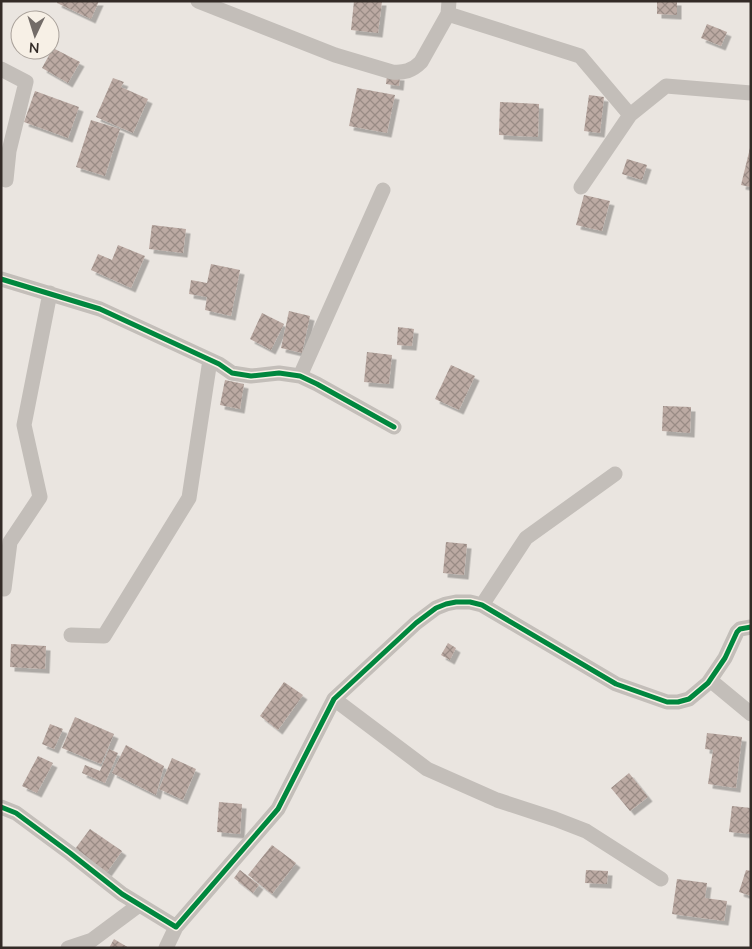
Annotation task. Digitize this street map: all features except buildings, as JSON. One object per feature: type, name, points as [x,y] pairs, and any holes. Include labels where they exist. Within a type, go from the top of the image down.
[{"type":"street","points":[[198,1],[335,55],[392,72],[407,71],[415,68],[421,62],[448,8],[580,56],[630,115]]},
{"type":"street","points":[[1,69],[26,82],[9,151],[6,180]]},
{"type":"street","points":[[582,187],[630,115],[666,86],[751,93]]},
{"type":"street","points":[[300,376],[383,190]]},
{"type":"street","points":[[1,279],[100,308],[219,364],[232,373],[251,376],[279,374],[300,376],[394,427]]},
{"type":"street","points":[[4,589],[10,542],[40,497],[24,425],[50,293]]},
{"type":"street","points":[[71,635],[104,636],[189,498],[210,360]]},
{"type":"street","points":[[482,605],[526,538],[615,474]]},
{"type":"street","points":[[166,948],[176,927],[278,809],[334,699],[436,608],[456,602],[470,602],[482,605],[616,684],[667,702],[689,699],[708,683],[725,658],[736,632],[740,629],[751,627]]},
{"type":"street","points":[[710,680],[751,714]]},
{"type":"street","points":[[334,699],[427,769],[498,800],[586,832],[661,879]]},
{"type":"street","points":[[1,807],[16,812],[122,894],[176,927]]},
{"type":"street","points":[[68,948],[92,940],[139,905]]},
{"type":"cycle path","points":[[1,279],[100,309],[219,364],[232,373],[251,376],[279,373],[300,376],[394,427]]},
{"type":"cycle path","points":[[1,807],[16,813],[122,894],[176,927],[278,809],[334,699],[416,623],[436,608],[456,602],[470,602],[482,605],[616,684],[667,702],[689,699],[708,683],[725,658],[737,632],[740,629],[751,627]]}]
